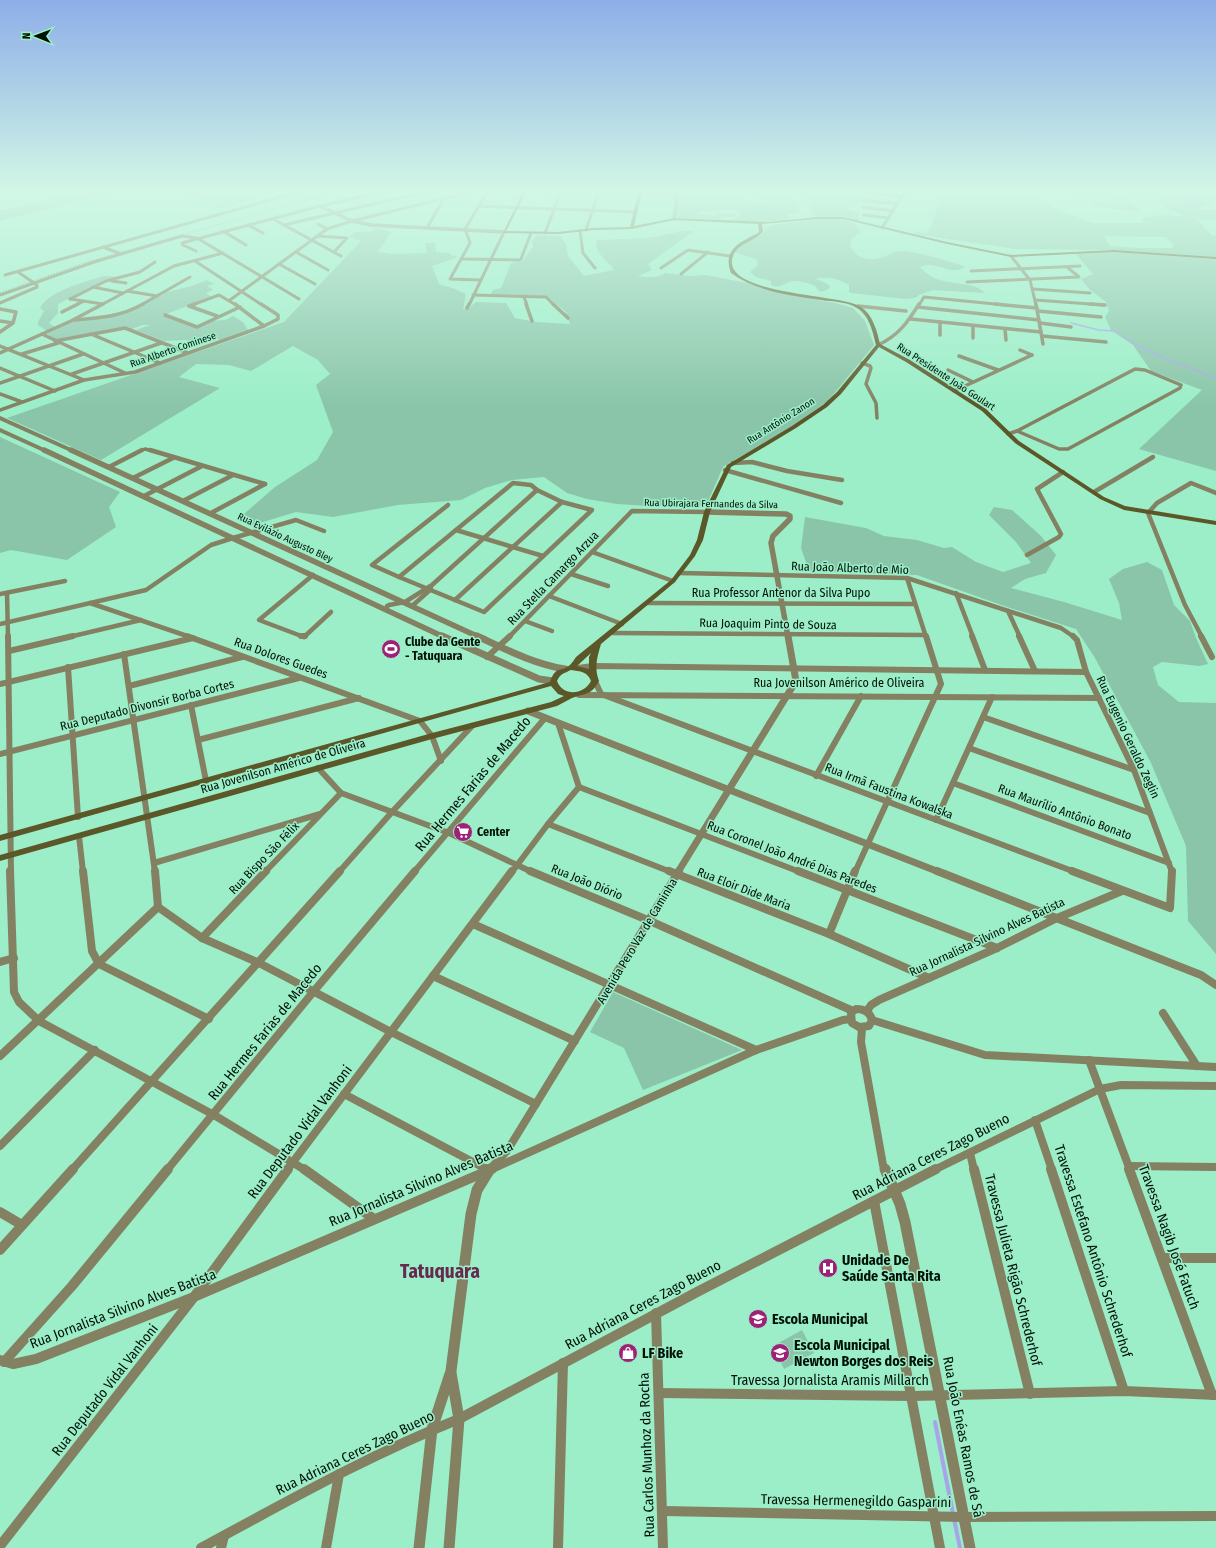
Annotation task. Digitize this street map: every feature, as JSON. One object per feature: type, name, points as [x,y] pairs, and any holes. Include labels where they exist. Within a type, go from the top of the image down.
[{"type":"main road","points":[[731,261],[732,272],[744,280],[793,293],[840,301],[858,306],[871,322],[878,345]]},
{"type":"main road","name":"Rua Antônio Zanon","points":[[571,668],[673,581],[693,555],[700,540],[707,512],[726,470],[733,463],[794,427],[825,406],[839,393],[878,345]]},
{"type":"main road","name":"Rua Presidente João Goulart","points":[[878,345],[908,361],[984,410],[1008,434],[1028,450],[1102,498],[1124,508],[1216,523]]},
{"type":"main road","points":[[594,678],[590,672],[571,668],[557,674],[553,682],[555,687],[562,693],[576,695],[590,690],[594,678],[593,657],[598,644]]},
{"type":"main road","name":"Rua Jovenilson Américo de Oliveira","points":[[0,838],[420,721],[538,683],[553,682]]},
{"type":"main road","name":"Rua Jovenilson Américo de Oliveira","points":[[0,858],[432,736],[554,704],[576,695]]},
{"type":"street","points":[[0,278],[47,261]]},
{"type":"street","points":[[5,275],[55,261]]},
{"type":"street","points":[[0,295],[99,261]]},
{"type":"street","points":[[0,353],[71,321],[174,266],[194,261]]},
{"type":"street","points":[[195,261],[242,292]]},
{"type":"street","points":[[236,261],[299,299]]},
{"type":"street","points":[[230,300],[283,261]]},
{"type":"street","points":[[312,261],[328,270]]},
{"type":"street","points":[[460,261],[450,279],[480,280]]},
{"type":"street","points":[[467,308],[488,261]]},
{"type":"street","points":[[590,261],[595,268]]},
{"type":"street","points":[[661,268],[670,261]]},
{"type":"street","points":[[681,274],[697,261]]},
{"type":"street","points":[[1015,261],[1030,280],[1036,300],[1043,344]]},
{"type":"street","points":[[103,304],[70,299],[108,280],[140,272],[155,262]]},
{"type":"street","points":[[279,264],[315,284]]},
{"type":"street","points":[[971,271],[1080,266]]},
{"type":"street","points":[[968,282],[1079,277],[1067,267]]},
{"type":"street","points":[[0,303],[35,288],[37,285],[18,272]]},
{"type":"street","points":[[71,321],[101,318],[128,312],[190,277]]},
{"type":"street","points":[[108,280],[126,283]]},
{"type":"street","points":[[93,287],[157,296]]},
{"type":"street","points":[[1033,289],[1090,293]]},
{"type":"street","name":"Rua Alberto Cominese","points":[[0,410],[84,380],[126,374],[160,363],[264,326],[278,318],[278,315],[242,292]]},
{"type":"street","points":[[473,294],[546,298],[568,318]]},
{"type":"street","points":[[217,316],[190,306],[219,295],[230,300],[264,326]]},
{"type":"street","points":[[524,297],[532,320]]},
{"type":"street","points":[[878,345],[893,338],[911,319],[924,297],[1101,317]]},
{"type":"street","points":[[1036,300],[1105,305]]},
{"type":"street","points":[[62,312],[84,301]]},
{"type":"street","points":[[858,306],[906,311]]},
{"type":"street","points":[[165,315],[197,327],[217,316],[240,307]]},
{"type":"street","points":[[917,308],[1039,321],[1071,327]]},
{"type":"street","points":[[0,309],[16,312],[13,323],[0,332]]},
{"type":"street","points":[[911,319],[1106,342]]},
{"type":"street","points":[[0,321],[13,323]]},
{"type":"street","points":[[940,322],[940,335]]},
{"type":"street","points":[[973,326],[973,338]]},
{"type":"street","points":[[22,354],[56,342],[125,328],[188,353]]},
{"type":"street","points":[[1005,329],[1006,340]]},
{"type":"street","points":[[42,334],[56,342],[126,374]]},
{"type":"street","points":[[91,334],[160,363]]},
{"type":"street","points":[[72,374],[161,343]]},
{"type":"street","points":[[0,346],[84,380]]},
{"type":"street","points":[[954,391],[1032,355],[1020,350]]},
{"type":"street","points":[[0,383],[84,354]]},
{"type":"street","points":[[959,356],[998,370]]},
{"type":"street","points":[[862,363],[871,368],[866,384],[876,403],[877,418]]},
{"type":"street","points":[[0,368],[55,390]]},
{"type":"street","points":[[1008,434],[1017,431],[1135,369],[1145,370],[1181,385],[1180,388],[1068,449],[1058,449],[1017,431]]},
{"type":"street","points":[[948,370],[973,382]]},
{"type":"street","points":[[0,394],[22,402]]},
{"type":"street","name":"Rua Evilázio Augusto Bley","points":[[0,418],[253,532],[500,646],[548,666],[571,668]]},
{"type":"street","name":"Rua Evilázio Augusto Bley","points":[[0,430],[488,657],[538,683]]},
{"type":"street","points":[[109,467],[145,450],[265,484],[211,514]]},
{"type":"street","points":[[1094,492],[1153,457]]},
{"type":"street","points":[[133,478],[174,458]]},
{"type":"street","points":[[733,463],[752,462],[787,471],[842,480]]},
{"type":"street","points":[[144,496],[202,466]]},
{"type":"street","points":[[726,470],[842,503]]},
{"type":"street","points":[[1027,555],[1059,537],[1061,534],[1037,489],[1063,472]]},
{"type":"street","points":[[183,501],[233,475]]},
{"type":"street","points":[[1212,657],[1185,605],[1148,513],[1157,503],[1191,483],[1216,493]]},
{"type":"street","points":[[399,577],[512,484],[531,485],[537,490],[562,502],[592,510],[484,612],[455,600],[431,587],[424,587],[399,577],[372,565],[448,504]]},
{"type":"street","points":[[412,606],[537,490]]},
{"type":"street","points":[[455,600],[562,502]]},
{"type":"street","name":"Rua Ubirajara Fernandes da Silva","points":[[632,511],[786,514],[790,516]]},
{"type":"street","name":"Rua Stella Camargo Arzua","points":[[488,657],[632,511]]},
{"type":"street","name":"Avenida Pero Vaz de Caminha","points":[[419,1548],[432,1429],[451,1371],[471,1214],[477,1190],[489,1171],[507,1151],[610,986],[701,833],[796,681],[771,543],[773,536],[790,519],[790,516]]},
{"type":"street","points":[[0,624],[146,590],[211,545],[253,532],[296,520],[324,531]]},
{"type":"street","points":[[456,530],[543,556]]},
{"type":"street","points":[[592,552],[673,581]]},
{"type":"street","name":"Rua João Alberto de Mio","points":[[679,573],[907,578],[1061,628]]},
{"type":"street","points":[[571,574],[608,586]]},
{"type":"street","points":[[313,575],[259,620],[304,637],[331,612]]},
{"type":"street","points":[[829,934],[886,801],[940,684],[907,578]]},
{"type":"street","points":[[65,581],[3,594],[8,622],[9,651],[10,855],[14,992],[19,1002],[39,1021],[214,1115],[293,1162],[374,1219]]},
{"type":"street","points":[[387,610],[387,606],[390,604],[394,602],[404,602],[424,587]]},
{"type":"street","points":[[956,593],[985,670]]},
{"type":"street","points":[[549,596],[622,624]]},
{"type":"street","name":"Rua Dolores Guedes","points":[[90,602],[193,638],[300,678],[360,698],[420,721]]},
{"type":"street","name":"Rua Professor Antenor da Silva Pupo","points":[[647,603],[915,604]]},
{"type":"street","points":[[1008,611],[1035,671]]},
{"type":"street","points":[[9,651],[141,620]]},
{"type":"street","points":[[525,621],[552,631]]},
{"type":"street","name":"Rua Eugenio Geraldo Zeglin","points":[[1061,628],[1072,634],[1077,640],[1086,672],[1134,770],[1172,870],[1170,908]]},
{"type":"street","name":"Rua Joaquim Pinto de Souza","points":[[612,633],[925,635]]},
{"type":"street","points":[[0,684],[193,638]]},
{"type":"street","points":[[124,654],[134,719],[146,817],[154,863],[158,907],[202,938],[259,963],[391,1032],[536,1104]]},
{"type":"street","points":[[129,686],[242,657]]},
{"type":"street","name":"Rua Jovenilson Américo de Oliveira","points":[[571,668],[593,666],[1086,672]]},
{"type":"street","points":[[68,667],[78,817]]},
{"type":"street","name":"Rua Deputado Divonsir Borba Cortes","points":[[0,754],[300,678]]},
{"type":"street","points":[[594,678],[601,694]]},
{"type":"street","name":"Rua Irmã Faustina Kowalska","points":[[601,694],[1170,908]]},
{"type":"street","name":"Rua Jovenilson Américo de Oliveira","points":[[576,695],[788,695],[1099,698]]},
{"type":"street","points":[[816,776],[861,696]]},
{"type":"street","points":[[936,820],[992,697]]},
{"type":"street","points":[[198,740],[360,698]]},
{"type":"street","points":[[191,705],[206,781]]},
{"type":"street","points":[[528,711],[1201,975],[1216,985]]},
{"type":"street","points":[[983,717],[1134,770]]},
{"type":"street","name":"Rua Hermes Farias de Macedo","points":[[2,1361],[72,1286],[214,1115],[314,991],[545,718]]},
{"type":"street","points":[[420,721],[432,736],[441,761]]},
{"type":"street","points":[[558,723],[579,787]]},
{"type":"street","points":[[0,1250],[209,1019],[392,812],[472,726]]},
{"type":"street","points":[[969,748],[1150,812]]},
{"type":"street","name":"Rua João Diório","points":[[318,768],[341,793],[449,833],[517,866],[650,920],[852,1015]]},
{"type":"street","name":"Rua Maurílio Antônio Bonato","points":[[953,782],[1169,863]]},
{"type":"street","name":"Rua Deputado Vidal Vanhoni","points":[[0,1546],[194,1297],[293,1162],[433,976],[548,824],[579,787]]},
{"type":"street","name":"Rua Coronel João André Dias Paredes","points":[[579,787],[997,948]]},
{"type":"street","name":"Rua Bispo São Félix","points":[[202,938],[341,793]]},
{"type":"street","points":[[154,863],[322,814]]},
{"type":"street","name":"Rua Eloir Dide Maria","points":[[548,824],[829,934],[929,978]]},
{"type":"street","points":[[79,836],[92,951],[98,964],[209,1019]]},
{"type":"street","name":"Rua Jornalista Silvino Alves Batista","points":[[867,1011],[870,1005],[879,1000],[997,948],[1056,918],[1122,891]]},
{"type":"street","points":[[0,1056],[39,1021],[158,907]]},
{"type":"street","points":[[473,924],[756,1050]]},
{"type":"street","points":[[0,962],[14,958]]},
{"type":"street","points":[[433,976],[575,1041]]},
{"type":"street","points":[[872,1020],[869,1026],[862,1028],[855,1025],[852,1015],[860,1009],[867,1011],[872,1020],[985,1055],[1216,1067]]},
{"type":"street","points":[[1163,1013],[1197,1066]]},
{"type":"street","name":"Rua Jornalista Silvino Alves Batista","points":[[2,1361],[17,1364],[36,1359],[194,1297],[489,1171],[756,1050],[843,1020],[852,1015]]},
{"type":"street","name":"Rua João Enéas Ramos de Sá","points":[[862,1028],[861,1042],[883,1165],[900,1204],[905,1222],[941,1395],[970,1548]]},
{"type":"street","points":[[0,1146],[95,1050]]},
{"type":"street","name":"Travessa Nagib José Fatuch","points":[[1089,1060],[1130,1166],[1162,1258],[1214,1395]]},
{"type":"street","name":"Rua Adriana Ceres Zago Bueno","points":[[201,1548],[339,1474],[432,1429],[459,1419],[656,1313],[893,1190],[1100,1089],[1121,1085],[1216,1086]]},
{"type":"street","points":[[344,1094],[489,1171]]},
{"type":"street","name":"Travessa Estefano Antônio Schrederhof","points":[[1035,1120],[1124,1391]]},
{"type":"street","name":"Travessa Julieta Rigão Schrederhof","points":[[970,1153],[1030,1394]]},
{"type":"street","points":[[1130,1166],[1216,1167]]},
{"type":"street","points":[[874,1201],[912,1396],[938,1516],[940,1548]]},
{"type":"street","points":[[0,1212],[22,1226]]},
{"type":"street","points":[[1162,1258],[1216,1258]]},
{"type":"street","name":"Rua Carlos Munhoz da Rocha","points":[[656,1313],[663,1548]]},
{"type":"street","points":[[558,1548],[563,1363]]},
{"type":"street","name":"Avenida Pero Vaz de Caminha","points":[[449,1548],[459,1419],[451,1371]]},
{"type":"street","name":"Travessa Jornalista Aramis Millarch","points":[[659,1393],[912,1396],[1124,1391],[1214,1395]]},
{"type":"street","points":[[326,1548],[339,1474]]},
{"type":"street","name":"Travessa Hermenegildo Gasparini","points":[[663,1511],[963,1517],[1216,1516]]},
{"type":"street","points":[[221,1548],[224,1536]]},
{"type":"green space","points":[[342,261],[446,261],[432,266],[439,284],[466,294],[463,309],[468,309],[476,302],[506,303],[515,318],[536,322],[570,324],[565,311],[546,296],[491,294],[493,290],[501,288],[511,263],[521,261],[572,261],[584,276],[614,270],[607,261],[652,261],[648,264],[652,270],[638,276],[652,277],[665,273],[691,276],[705,275],[747,283],[800,297],[835,303],[853,308],[865,321],[874,345],[828,401],[793,426],[723,467],[706,506],[648,506],[617,504],[587,499],[567,493],[544,477],[512,480],[485,488],[461,500],[398,505],[333,517],[296,512],[250,526],[237,520],[275,487],[317,460],[333,432],[316,385],[330,374],[318,360],[293,346],[251,371],[229,365],[196,364],[179,377],[220,388],[101,460],[7,418],[284,322]]},
{"type":"green space","points":[[757,261],[947,261],[965,267],[960,270],[954,270],[931,265],[920,267],[936,279],[972,286],[985,293],[933,290],[915,298],[906,299],[851,293],[849,292],[849,285],[841,281],[824,278],[816,279],[828,284],[830,287],[824,291],[819,291],[813,285],[799,281],[793,281],[780,286],[775,286],[771,285],[771,281],[756,277],[750,272],[758,265]]},
{"type":"green space","points":[[1082,261],[1216,261],[1216,471],[1139,449],[1202,390],[1151,371],[1133,345],[1111,330],[1105,317],[1109,311],[1106,302],[1089,289],[1081,279],[1093,274]]},
{"type":"green space","points":[[104,276],[116,277],[104,281],[58,304],[58,313],[49,323],[55,327],[47,331],[38,325],[44,311],[40,308],[44,302],[69,288]]},
{"type":"green space","points":[[207,280],[214,284],[207,286],[213,290],[206,293],[211,297],[161,316],[168,316],[197,328],[211,321],[225,320],[233,316],[243,322],[248,330],[220,340],[210,336],[191,341],[164,341],[136,330],[150,325],[142,325],[132,329],[127,327],[57,340],[47,334],[72,322],[132,311],[167,292],[192,286]]},
{"type":"green space","points":[[0,437],[120,492],[109,507],[116,527],[67,560],[11,550],[0,553]]},
{"type":"green space","points":[[994,507],[1012,510],[1041,536],[1056,555],[1046,573],[1025,579],[1011,588],[1064,602],[1122,620],[1119,603],[1109,579],[1123,569],[1147,562],[1162,570],[1174,605],[1190,621],[1208,664],[1199,666],[1162,662],[1153,667],[1158,685],[1179,702],[1216,703],[1216,954],[1188,921],[1186,846],[1151,763],[1095,658],[1076,629],[1007,607],[917,575],[809,571],[801,548],[805,517],[866,528],[884,536],[917,540],[944,548],[952,547],[976,562],[1003,572],[1031,563],[1016,542],[989,515]]},
{"type":"green space","points":[[613,992],[742,1050],[643,1090],[624,1048],[590,1032]]},
{"type":"green space","points":[[802,1330],[814,1353],[784,1369],[773,1346]]},
{"type":"waterway","points":[[1071,323],[1099,330],[1115,331],[1136,345],[1163,358],[1216,378]]},
{"type":"waterway","points":[[935,1422],[953,1514]]},
{"type":"waterway","points":[[954,1519],[960,1548]]},
{"type":"railway","points":[[0,293],[90,261]]},
{"type":"place","name":"Clube da Gente - Tatuquara","points":[[391,649]]},
{"type":"place","name":"Center","points":[[463,832]]},
{"type":"place","name":"Unidade De Saúde Santa Rita","points":[[828,1268]]},
{"type":"place","name":"Escola Municipal","points":[[758,1319]]},
{"type":"place","name":"LF Bike","points":[[628,1353]]},
{"type":"place","name":"Escola Municipal Newton Borges dos Reis","points":[[780,1353]]},
{"type":"district","name":"Tatuquara","points":[[440,1271]]}]
